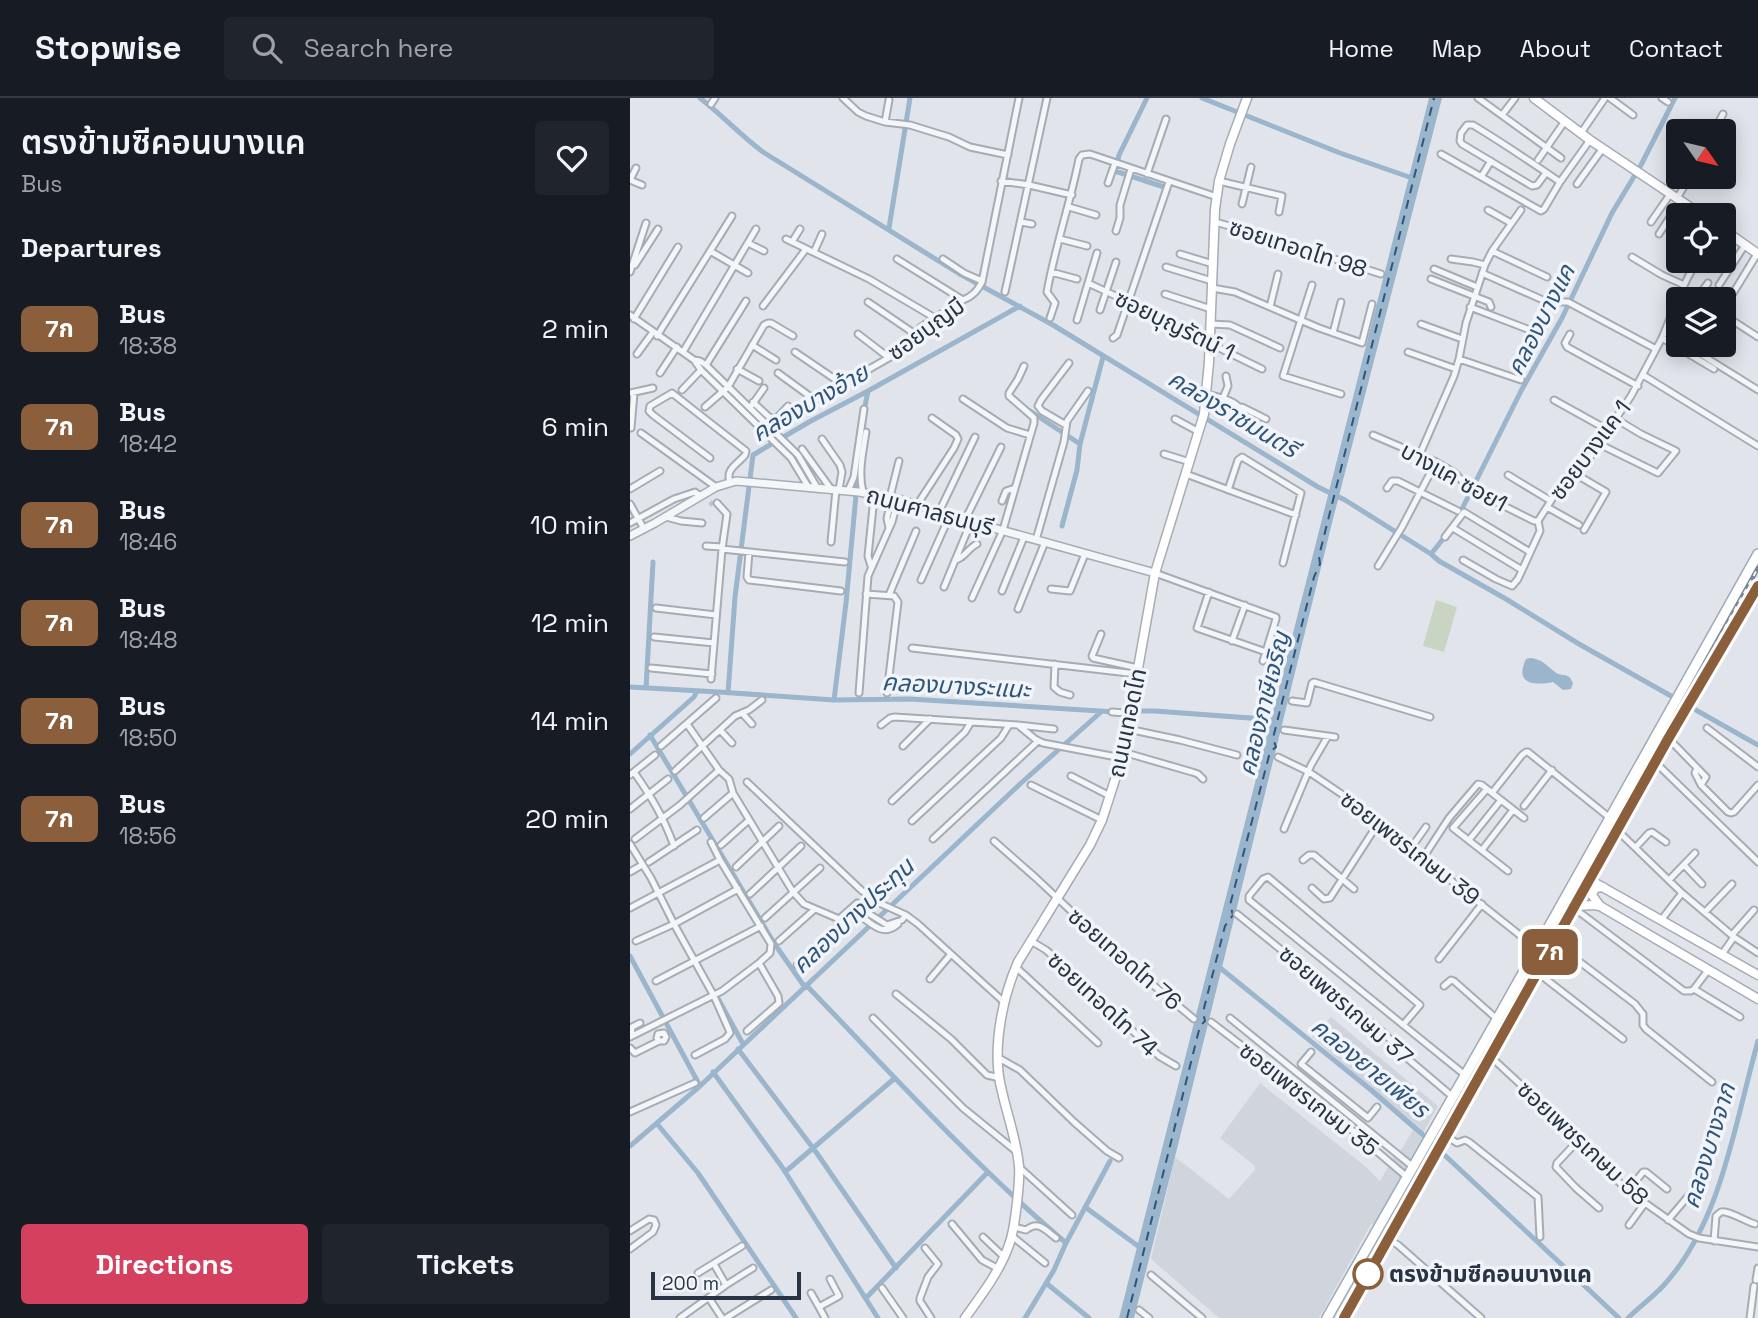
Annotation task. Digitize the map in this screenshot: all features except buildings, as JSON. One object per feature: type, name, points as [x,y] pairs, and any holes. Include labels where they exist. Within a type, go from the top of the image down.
[{"type":"main road","name":"ถนนเทอดไท","points":[[965,1318],[1004,1257],[1013,1231],[1017,1206],[1017,1152],[999,1078],[997,1056],[1005,1003],[1016,967],[1086,853],[1102,820],[1123,755],[1155,573],[1204,414],[1219,181],[1247,98]]},
{"type":"main road","points":[[1534,98],[1685,203]]},
{"type":"main road","points":[[1736,239],[1758,254]]},
{"type":"main road","points":[[1327,1318],[1758,554]]},
{"type":"main road","points":[[1344,1318],[1668,739],[1758,586]]},
{"type":"main road","points":[[1578,876],[1662,919],[1757,974]]},
{"type":"main road","points":[[1600,906],[1592,895],[1595,888],[1603,887]]},
{"type":"main road","points":[[1575,907],[1600,906],[1758,999]]},
{"type":"main road","points":[[1495,1024],[1499,1028],[1508,1026]]},
{"type":"main road","points":[[1495,1024],[1502,1037]]},
{"type":"street","points":[[843,98],[861,114],[949,137],[970,147],[1008,155]]},
{"type":"street","name":"ซอยบุญมี","points":[[804,407],[913,344],[917,338],[915,334],[921,327],[979,289],[1019,98]]},
{"type":"street","points":[[1005,292],[1047,98]]},
{"type":"street","points":[[1478,98],[1562,158]]},
{"type":"street","points":[[1502,115],[1515,98]]},
{"type":"street","points":[[1581,133],[1607,98],[1633,115]]},
{"type":"street","points":[[885,122],[889,100]]},
{"type":"street","points":[[1720,119],[1723,114]]},
{"type":"street","points":[[1147,174],[1166,119]]},
{"type":"street","points":[[1538,160],[1566,121]]},
{"type":"street","points":[[1546,173],[1534,186],[1461,143],[1461,133],[1467,125],[1473,125],[1560,182]]},
{"type":"street","points":[[1441,154],[1540,211],[1544,209],[1590,139]]},
{"type":"street","points":[[1577,184],[1603,148]]},
{"type":"street","points":[[1050,318],[1055,303],[1047,292],[1082,155],[1090,154],[1217,197]]},
{"type":"street","points":[[1481,177],[1491,161]]},
{"type":"street","points":[[1108,183],[1115,163]]},
{"type":"street","points":[[1242,204],[1251,167]]},
{"type":"street","points":[[636,168],[630,180],[642,185]]},
{"type":"street","points":[[1115,231],[1131,169]]},
{"type":"street","points":[[1002,181],[1072,195]]},
{"type":"street","points":[[1219,181],[1282,196],[1279,212]]},
{"type":"street","points":[[1113,338],[1117,335],[1169,182]]},
{"type":"street","points":[[1651,222],[1682,189]]},
{"type":"street","points":[[1659,234],[1676,197]]},
{"type":"street","points":[[1069,207],[1096,215]]},
{"type":"street","points":[[1488,210],[1511,223]]},
{"type":"street","points":[[1420,454],[1456,369],[1470,307],[1485,265],[1521,210]]},
{"type":"street","points":[[637,354],[655,334],[732,216]]},
{"type":"street","points":[[1021,222],[1032,224]]},
{"type":"street","name":"ซอยเทอดไท 98","points":[[1215,222],[1381,274]]},
{"type":"street","points":[[631,271],[646,223]]},
{"type":"street","points":[[631,271],[658,229]]},
{"type":"street","points":[[684,352],[756,229]]},
{"type":"street","points":[[800,229],[789,241],[869,279],[935,318]]},
{"type":"street","points":[[814,253],[822,234]]},
{"type":"street","points":[[1060,239],[1087,246]]},
{"type":"street","points":[[748,243],[764,251]]},
{"type":"street","points":[[1719,285],[1745,245]]},
{"type":"street","points":[[678,247],[631,316],[694,360],[701,370],[749,408],[766,428],[797,456],[847,491]]},
{"type":"street","points":[[764,306],[806,249]]},
{"type":"street","points":[[710,251],[748,273]]},
{"type":"street","points":[[1492,251],[1547,277]]},
{"type":"street","points":[[1077,320],[1097,253]]},
{"type":"street","points":[[1180,254],[1214,265]]},
{"type":"street","points":[[1736,289],[1758,254]]},
{"type":"street","points":[[1632,257],[1683,287]]},
{"type":"street","points":[[897,258],[963,300]]},
{"type":"street","points":[[1451,259],[1485,265]]},
{"type":"street","points":[[943,260],[982,282]]},
{"type":"street","points":[[1100,310],[1116,262]]},
{"type":"street","points":[[1166,267],[1362,343],[1372,304]]},
{"type":"street","points":[[1434,269],[1477,287]]},
{"type":"street","points":[[1051,272],[1077,279]]},
{"type":"street","points":[[1482,273],[1543,300],[1574,305],[1656,349]]},
{"type":"street","name":"ซอยบางแค 1","points":[[1683,287],[1691,273]]},
{"type":"street","points":[[1270,307],[1278,274]]},
{"type":"street","points":[[1431,279],[1489,302],[1491,307]]},
{"type":"street","name":"ซอยบุญรัตน์ 1","points":[[1088,282],[1262,369]]},
{"type":"street","points":[[1706,287],[1708,283]]},
{"type":"street","points":[[1312,285],[1283,376],[1341,394]]},
{"type":"street","points":[[1165,294],[1211,309]]},
{"type":"street","points":[[706,365],[746,302]]},
{"type":"street","points":[[868,302],[915,334]]},
{"type":"street","points":[[1333,333],[1341,302]]},
{"type":"street","points":[[1470,307],[1531,330]]},
{"type":"street","points":[[705,407],[725,389],[764,325],[768,323],[793,337]]},
{"type":"street","points":[[1736,323],[1758,337]]},
{"type":"street","points":[[1210,324],[1227,324],[1280,348]]},
{"type":"street","points":[[1421,324],[1462,339]]},
{"type":"street","name":"ซอยบางแค 1","points":[[1522,570],[1540,531],[1536,521],[1563,482],[1589,458],[1616,419],[1638,386],[1666,328]]},
{"type":"street","points":[[858,334],[888,357]]},
{"type":"street","points":[[1570,334],[1565,346],[1638,386]]},
{"type":"street","points":[[1663,335],[1714,369]]},
{"type":"street","points":[[752,345],[776,360]]},
{"type":"street","points":[[660,373],[677,347]]},
{"type":"street","points":[[795,352],[842,384]]},
{"type":"street","points":[[1408,352],[1456,369]]},
{"type":"street","points":[[1706,357],[1758,390]]},
{"type":"street","points":[[1459,359],[1521,380]]},
{"type":"street","points":[[694,360],[700,360],[706,365],[725,389]]},
{"type":"street","points":[[1066,430],[1038,406],[1069,363]]},
{"type":"street","points":[[972,598],[1003,530],[1034,418],[1012,399],[1009,393],[1024,366]]},
{"type":"street","points":[[737,369],[759,381]]},
{"type":"street","points":[[682,390],[701,370]]},
{"type":"street","points":[[778,373],[815,400]]},
{"type":"street","points":[[1643,375],[1758,446]]},
{"type":"street","points":[[1223,398],[1228,389],[1226,376]]},
{"type":"street","points":[[631,428],[632,393],[653,388]]},
{"type":"street","points":[[749,408],[764,388]]},
{"type":"street","points":[[1036,540],[1068,418],[1088,391]]},
{"type":"street","points":[[710,458],[653,415],[649,411],[650,407],[672,393],[746,451],[746,456],[729,470],[730,482]]},
{"type":"street","points":[[1207,394],[1223,398],[1266,418]]},
{"type":"street","points":[[963,400],[1007,428],[1030,435]]},
{"type":"street","points":[[1554,400],[1608,430]]},
{"type":"street","points":[[749,408],[776,419],[788,406]]},
{"type":"street","points":[[1239,406],[1247,419],[1257,424]]},
{"type":"street","points":[[831,542],[854,477],[864,409]]},
{"type":"street","points":[[917,505],[958,439],[957,435],[932,418]]},
{"type":"street","points":[[1175,419],[1200,428]]},
{"type":"street","points":[[1599,444],[1658,473],[1676,451],[1616,419]]},
{"type":"street","points":[[847,491],[861,484],[866,432]]},
{"type":"street","points":[[640,433],[708,492],[713,502],[727,514],[712,677],[652,668]]},
{"type":"street","name":"บางแค ซอย1","points":[[1373,435],[1436,462],[1455,473],[1478,493],[1536,521]]},
{"type":"street","points":[[939,512],[975,437]]},
{"type":"street","points":[[822,439],[840,465],[847,491]]},
{"type":"street","points":[[944,587],[968,521],[1001,447]]},
{"type":"street","points":[[1164,454],[1190,462]]},
{"type":"street","points":[[797,456],[809,488]]},
{"type":"street","points":[[797,456],[818,489]]},
{"type":"street","points":[[1228,490],[1238,460],[1242,457],[1300,491],[1302,495],[1283,563]]},
{"type":"street","points":[[859,693],[868,576],[889,528],[899,461]]},
{"type":"street","points":[[1378,566],[1436,462]]},
{"type":"street","points":[[630,489],[660,471]]},
{"type":"street","points":[[1572,472],[1606,492],[1584,530]]},
{"type":"street","points":[[1186,474],[1296,515]]},
{"type":"street","points":[[1508,475],[1551,501]]},
{"type":"street","points":[[1387,488],[1395,481],[1458,511]]},
{"type":"street","name":"ถนนศาลธนบุรี","points":[[630,536],[730,482],[750,482],[893,498],[1155,573]]},
{"type":"street","points":[[1002,501],[1006,491],[1015,488]]},
{"type":"street","points":[[630,523],[674,499],[695,492],[708,492]]},
{"type":"street","points":[[686,504],[687,494]]},
{"type":"street","points":[[630,504],[644,529]]},
{"type":"street","points":[[872,566],[868,556],[873,507]]},
{"type":"street","points":[[1547,507],[1579,525]]},
{"type":"street","points":[[1445,537],[1464,512],[1530,552]]},
{"type":"street","points":[[921,580],[950,515]]},
{"type":"street","points":[[666,517],[702,523]]},
{"type":"street","points":[[1453,528],[1522,570],[1515,583],[1510,586],[1463,560]]},
{"type":"street","points":[[889,595],[916,531]]},
{"type":"street","points":[[1002,591],[1024,537]]},
{"type":"street","points":[[1017,609],[1045,542]]},
{"type":"street","points":[[955,559],[962,558],[968,549],[977,544]]},
{"type":"street","points":[[706,547],[845,562]]},
{"type":"street","points":[[743,551],[749,580],[841,591]]},
{"type":"street","points":[[1051,589],[1070,591],[1085,554]]},
{"type":"street","points":[[1155,573],[1276,617],[1263,661]]},
{"type":"street","points":[[1209,592],[1197,628],[1266,652]]},
{"type":"street","points":[[866,594],[894,596],[898,602],[887,693]]},
{"type":"street","points":[[1232,640],[1245,605]]},
{"type":"street","points":[[656,608],[716,615]]},
{"type":"street","points":[[1101,634],[1091,656],[1093,658],[1138,671]]},
{"type":"street","points":[[654,638],[714,643]]},
{"type":"street","points":[[912,648],[1138,671]]},
{"type":"street","points":[[1055,664],[1054,687],[1070,695]]},
{"type":"street","points":[[1292,701],[1307,703],[1314,682],[1430,718]]},
{"type":"street","points":[[662,746],[716,698]]},
{"type":"street","points":[[675,771],[735,716],[762,700]]},
{"type":"street","points":[[1112,712],[1126,713],[1128,727],[1237,755]]},
{"type":"street","points":[[742,713],[752,724]]},
{"type":"street","points":[[881,725],[892,718],[1054,729]]},
{"type":"street","points":[[903,746],[930,719]]},
{"type":"street","points":[[892,801],[965,732],[971,722]]},
{"type":"street","points":[[687,724],[719,770],[729,779],[733,793],[793,892],[804,904],[839,919]]},
{"type":"street","points":[[912,821],[1001,738],[1009,725]]},
{"type":"street","points":[[1018,725],[1038,741],[1078,750],[1123,755],[1192,772],[1203,779]]},
{"type":"street","points":[[1707,728],[1758,767]]},
{"type":"street","points":[[720,730],[732,743]]},
{"type":"street","points":[[1284,730],[1335,737]]},
{"type":"street","points":[[1284,829],[1311,765],[1328,736]]},
{"type":"street","points":[[1668,739],[1706,778],[1701,785],[1728,812],[1734,812],[1758,785]]},
{"type":"street","points":[[933,839],[1038,741]]},
{"type":"street","points":[[1453,828],[1526,752],[1610,818]]},
{"type":"street","points":[[655,755],[632,773],[650,794],[664,818],[674,846]]},
{"type":"street","name":"ซอยเพชรเกษม 39","points":[[1278,757],[1309,772],[1379,822],[1537,949]]},
{"type":"street","points":[[1655,762],[1758,862]]},
{"type":"street","points":[[695,1055],[725,1039],[730,1033],[714,996],[642,865],[633,842],[719,770]]},
{"type":"street","points":[[1524,806],[1552,771]]},
{"type":"street","points":[[1072,776],[1110,796]]},
{"type":"street","points":[[630,809],[668,779]]},
{"type":"street","points":[[747,782],[861,890],[877,902],[893,909],[951,954],[1005,1003]]},
{"type":"street","points":[[1423,858],[1478,784],[1524,818]]},
{"type":"street","points":[[1031,785],[1102,820]]},
{"type":"street","points":[[704,818],[733,793]]},
{"type":"street","points":[[1469,840],[1501,800]]},
{"type":"street","points":[[1482,850],[1513,810]]},
{"type":"street","points":[[721,845],[749,820]]},
{"type":"street","points":[[1312,888],[1327,899],[1379,822]]},
{"type":"street","points":[[1446,824],[1508,871]]},
{"type":"street","points":[[736,867],[779,825]]},
{"type":"street","points":[[1411,848],[1426,827]]},
{"type":"street","points":[[649,862],[697,830]]},
{"type":"street","points":[[1617,830],[1682,893],[1733,936],[1758,953]]},
{"type":"street","points":[[1636,847],[1652,832],[1666,842]]},
{"type":"street","name":"ซอยเทอดไท 76","points":[[994,841],[1123,960],[1194,1019]]},
{"type":"street","points":[[631,1036],[714,996],[770,953],[771,948],[761,926],[711,842]]},
{"type":"street","points":[[750,894],[801,846]]},
{"type":"street","points":[[1669,880],[1695,853]]},
{"type":"street","points":[[1303,860],[1314,855],[1354,889]]},
{"type":"street","points":[[630,908],[720,860]]},
{"type":"street","points":[[630,872],[642,865]]},
{"type":"street","points":[[1684,865],[1702,884]]},
{"type":"street","points":[[765,918],[820,867]]},
{"type":"street","points":[[1403,1025],[1420,1005],[1268,877],[1263,878],[1249,896],[1250,900],[1403,1025],[1465,1075]]},
{"type":"street","points":[[1705,912],[1732,884]]},
{"type":"street","points":[[636,941],[738,889]]},
{"type":"street","points":[[1662,919],[1682,893]]},
{"type":"street","points":[[797,965],[837,927],[839,919],[857,903],[866,915],[886,931],[892,930],[904,918]]},
{"type":"street","points":[[1439,959],[1482,904]]},
{"type":"street","points":[[1575,907],[1684,991],[1691,992],[1709,969]]},
{"type":"street","points":[[779,941],[815,909]]},
{"type":"street","points":[[1722,954],[1754,910]]},
{"type":"street","name":"ซอยเพชรเกษม 37","points":[[1237,914],[1384,1033],[1407,1058],[1453,1097]]},
{"type":"street","points":[[656,981],[761,926]]},
{"type":"street","name":"ซอยเทอดไท 74","points":[[1031,942],[1046,950],[1159,1056],[1176,1066]]},
{"type":"street","points":[[1555,943],[1635,1004],[1643,1014],[1643,1025],[1646,1029],[1712,1082]]},
{"type":"street","points":[[930,979],[951,954]]},
{"type":"street","points":[[747,1031],[779,1003],[778,996],[759,963]]},
{"type":"street","points":[[1016,967],[1098,1043]]},
{"type":"street","points":[[1538,973],[1623,1039]]},
{"type":"street","points":[[1444,986],[1451,980],[1454,981],[1495,1024]]},
{"type":"street","points":[[1694,989],[1740,1017]]},
{"type":"street","points":[[896,993],[951,1039],[987,1074],[999,1078]]},
{"type":"street","points":[[873,1018],[963,1108],[1017,1152]]},
{"type":"street","points":[[1230,1018],[1412,1166]]},
{"type":"street","name":"ซอยเพชรเกษม 35","points":[[1211,1022],[1353,1131],[1407,1177]]},
{"type":"street","points":[[631,1036],[632,1027],[640,1023]]},
{"type":"street","points":[[630,1048],[633,1052],[638,1052],[658,1037],[648,1028]]},
{"type":"street","points":[[1311,1052],[1301,1064],[1368,1118],[1377,1107]]},
{"type":"street","points":[[997,1056],[1020,1070],[1074,1122],[1119,1158]]},
{"type":"street","name":"ซอยเพชรเกษม 58","points":[[1491,1057],[1575,1135],[1628,1191],[1668,1220],[1699,1238],[1758,1247]]},
{"type":"street","points":[[630,1112],[695,1083]]},
{"type":"street","points":[[1358,1122],[1364,1115]]},
{"type":"street","points":[[1446,1136],[1457,1143],[1465,1140],[1469,1142],[1538,1197],[1540,1237]]},
{"type":"street","points":[[1580,1143],[1573,1146],[1556,1167],[1599,1208]]},
{"type":"street","points":[[1019,1167],[1072,1215]]},
{"type":"street","points":[[1628,1191],[1646,1172],[1667,1189]]},
{"type":"street","points":[[1668,1220],[1690,1194]]},
{"type":"street","points":[[1629,1225],[1645,1203]]},
{"type":"street","points":[[1714,1241],[1718,1213],[1729,1214],[1755,1224]]},
{"type":"street","points":[[630,1231],[649,1219],[656,1224],[653,1232],[630,1249]]},
{"type":"street","points":[[952,1224],[982,1259],[997,1268]]},
{"type":"street","points":[[1013,1231],[1037,1225],[1056,1238]]},
{"type":"street","points":[[1013,1231],[1045,1263]]},
{"type":"street","points":[[983,1237],[1004,1257]]},
{"type":"street","points":[[1388,1239],[1481,1318]]},
{"type":"street","points":[[698,1273],[742,1246]]},
{"type":"street","points":[[925,1248],[938,1264],[928,1277],[920,1298],[931,1318]]},
{"type":"street","points":[[714,1264],[726,1285]]},
{"type":"street","points":[[680,1318],[754,1268]]},
{"type":"street","points":[[1750,1318],[1758,1268]]},
{"type":"street","points":[[1151,1275],[1202,1318]]},
{"type":"street","points":[[819,1307],[839,1296],[830,1279]]},
{"type":"street","points":[[882,1288],[903,1318]]},
{"type":"street","points":[[709,1298],[724,1318],[771,1290]]},
{"type":"street","points":[[811,1293],[825,1318]]},
{"type":"street","points":[[1139,1310],[1149,1318]]},
{"type":"street","points":[[1188,1318],[1194,1311]]},
{"type":"shaded area","points":[[1331,1017],[1438,1106],[1423,1133],[1312,1037]]},
{"type":"shaded area","points":[[1260,1083],[1365,1166],[1380,1181],[1413,1130],[1424,1140],[1377,1225],[1371,1224],[1319,1318],[1219,1318],[1151,1259],[1175,1157],[1229,1199],[1255,1170],[1255,1166],[1220,1138]]},
{"type":"green space","points":[[1436,600],[1457,607],[1444,652],[1423,646]]},
{"type":"water","points":[[1429,98],[1442,98],[1333,519],[1175,1157],[1134,1318],[1119,1318]]},
{"type":"water","points":[[1526,659],[1541,661],[1558,674],[1569,677],[1573,683],[1571,689],[1563,690],[1553,682],[1533,683],[1524,678],[1523,667]]},
{"type":"waterway","name":"คลองราชมนตรี","points":[[700,98],[763,152],[958,273],[1053,325],[1579,644],[1758,745]]},
{"type":"waterway","name":"คลองบางอ้าย","points":[[889,228],[910,98]]},
{"type":"waterway","points":[[1147,98],[1119,155],[1115,171],[1164,187]]},
{"type":"waterway","points":[[1202,98],[1340,153],[1415,179]]},
{"type":"waterway","name":"คลองบางแค","points":[[1458,517],[1521,391],[1562,318],[1612,213],[1641,165],[1675,98]]},
{"type":"waterway","name":"คลองบางอ้าย","points":[[728,693],[735,597],[753,455],[1020,306]]},
{"type":"waterway","points":[[1062,526],[1103,357]]},
{"type":"waterway","points":[[864,411],[868,391]]},
{"type":"waterway","points":[[1030,411],[1080,444]]},
{"type":"waterway","points":[[834,700],[859,463]]},
{"type":"waterway","name":"คลองบางแค","points":[[1431,554],[1447,534]]},
{"type":"waterway","points":[[646,688],[653,562]]},
{"type":"waterway","name":"คลองบางระแนะ","points":[[630,687],[834,700],[910,699],[1116,712]]},
{"type":"waterway","points":[[630,754],[694,697],[697,691]]},
{"type":"waterway","name":"คลองบางระแนะ","points":[[1129,711],[1277,720]]},
{"type":"waterway","name":"คลองบางประทุน","points":[[630,1146],[700,1086],[1020,784],[1101,712]]},
{"type":"waterway","points":[[650,735],[774,943],[804,986]]},
{"type":"waterway","points":[[630,956],[700,1086]]},
{"type":"waterway","name":"คลองยายเพียร","points":[[1219,967],[1423,1135],[1619,1318]]},
{"type":"waterway","points":[[806,985],[965,1150],[1066,1243]]},
{"type":"waterway","points":[[715,993],[743,1044]]},
{"type":"waterway","name":"คลองบางจาก","points":[[1628,1318],[1664,1285],[1684,1259],[1700,1231],[1724,1169],[1758,1041]]},
{"type":"waterway","points":[[738,1049],[816,1152],[896,1268]]},
{"type":"waterway","points":[[713,1072],[782,1167],[878,1318]]},
{"type":"waterway","points":[[785,1172],[895,1078]]},
{"type":"waterway","points":[[658,1125],[698,1173],[796,1318]]},
{"type":"waterway","points":[[1025,1318],[1054,1270],[1110,1161]]},
{"type":"waterway","points":[[866,1298],[988,1172]]},
{"type":"waterway","points":[[1085,1207],[1142,1249]]},
{"type":"waterway","points":[[1046,1283],[1089,1318]]},
{"type":"ferry route","points":[[1127,1318],[1200,1026],[1205,1021],[1203,1012],[1225,926],[1233,915],[1230,905],[1270,752],[1276,747],[1273,738],[1314,577],[1320,564],[1319,556],[1434,98]]},
{"type":"tunnel","points":[[710,502],[713,505]]},
{"type":"railway","points":[[1339,1318],[1758,568]]},
{"type":"bus line","name":"7ก","points":[[1344,1318],[1668,739],[1758,586]]},
{"type":"place","name":"ตรงข้ามซีคอนบางแค","points":[[1368,1274]]},
{"type":"water label","name":"คลองภาษีเจริญ","points":[[1264,704]]}]
